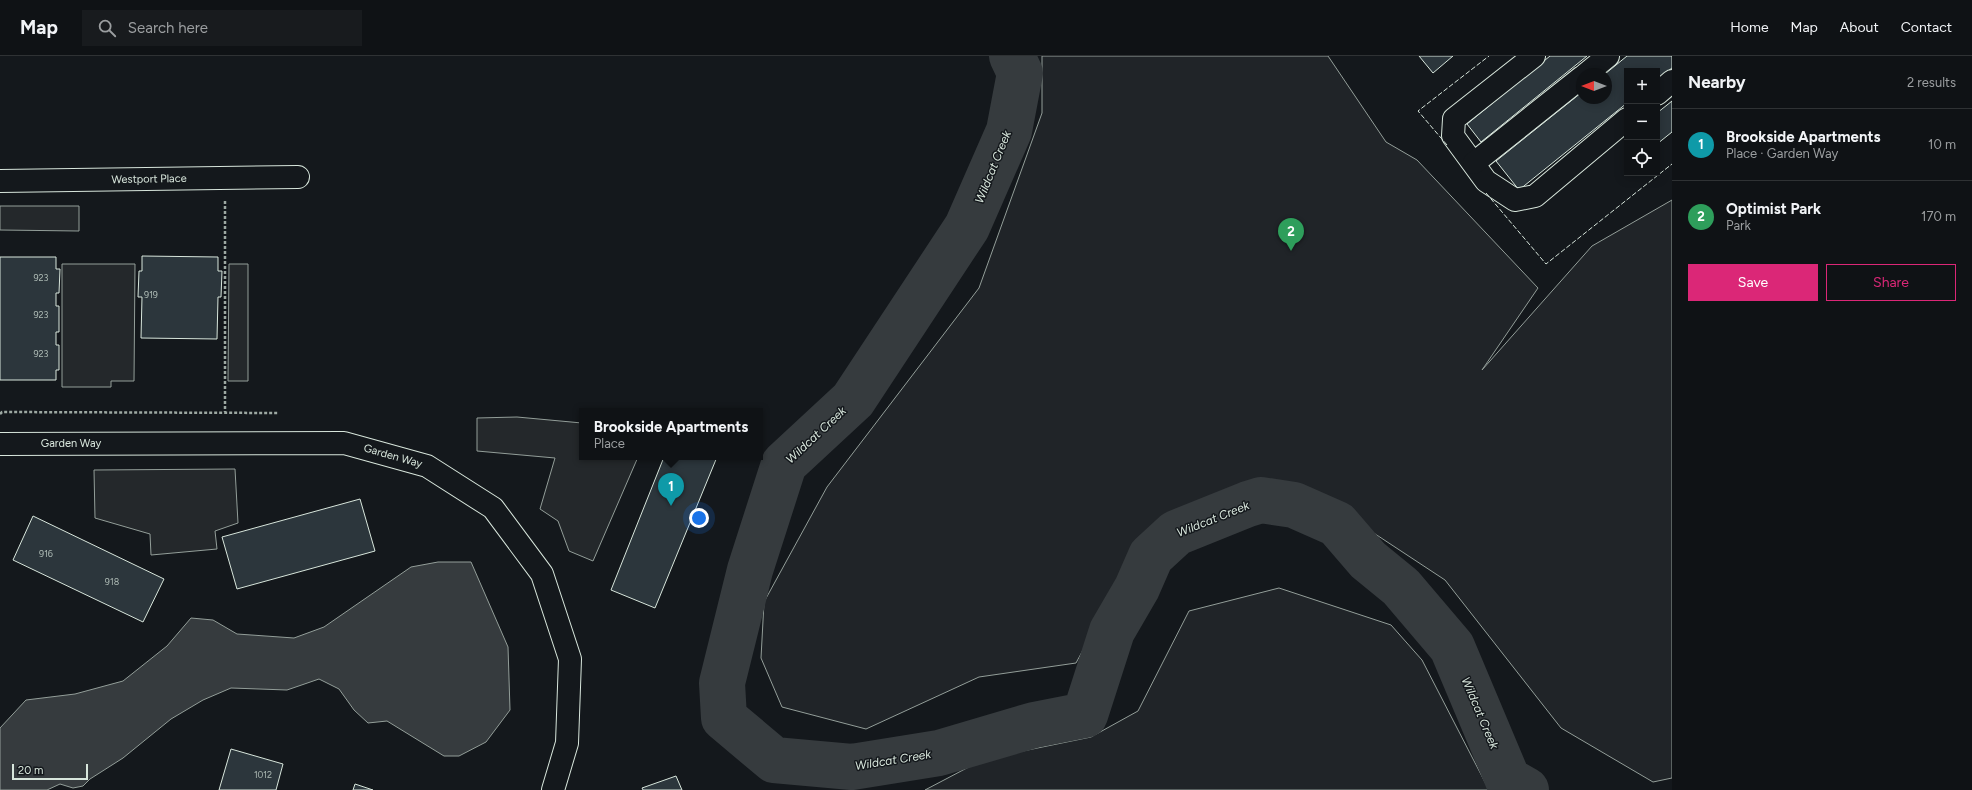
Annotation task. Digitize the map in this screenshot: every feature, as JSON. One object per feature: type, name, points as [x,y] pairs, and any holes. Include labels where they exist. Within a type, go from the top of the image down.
[{"type":"street","points":[[1534,56],[1454,119],[1453,136],[1486,181],[1515,200],[1535,196],[1624,122]]},
{"type":"street","points":[[1593,68],[1608,56]]},
{"type":"street","points":[[1660,91],[1672,81]]},
{"type":"street","points":[[1474,163],[1576,82]]},
{"type":"street","name":"Westport Place","points":[[0,181],[298,177]]},
{"type":"street","name":"Garden Way","points":[[0,444],[344,442],[427,466],[493,508],[542,574],[570,659],[567,743],[553,790]]},
{"type":"path","points":[[225,178],[225,412]]},
{"type":"path","points":[[0,414],[2,412],[279,413]]},
{"type":"shaded area","points":[[1042,56],[1328,56],[1386,142],[1417,160],[1538,288],[1482,370],[1592,246],[1672,200],[1672,778],[1653,782],[1561,728],[1445,580],[1316,495],[1237,489],[1142,540],[1076,663],[979,677],[866,729],[782,707],[761,658],[764,602],[827,487],[979,288],[1042,113]]},
{"type":"shaded area","points":[[0,206],[79,206],[79,231],[0,230]]},
{"type":"shaded area","points":[[62,264],[135,264],[134,381],[111,381],[111,387],[62,387]]},
{"type":"shaded area","points":[[229,264],[248,264],[248,381],[228,381]]},
{"type":"shaded area","points":[[517,417],[579,423],[579,460],[637,460],[593,561],[569,551],[558,521],[540,509],[555,458],[477,451],[477,418]]},
{"type":"shaded area","points":[[235,469],[238,523],[215,531],[217,549],[151,555],[150,534],[95,518],[94,470]]},
{"type":"shaded area","points":[[438,562],[471,562],[508,647],[510,710],[486,742],[459,756],[444,756],[387,721],[368,723],[354,710],[339,689],[319,679],[287,690],[231,688],[203,700],[171,719],[123,758],[90,779],[83,786],[73,788],[60,784],[47,790],[0,790],[0,728],[26,700],[75,694],[123,681],[167,646],[191,618],[213,620],[237,634],[294,638],[324,627],[411,567]]},
{"type":"shaded area","points":[[1279,588],[1391,625],[1422,660],[1489,790],[925,790],[984,759],[1091,737],[1138,711],[1189,611]]},
{"type":"building","points":[[1419,56],[1453,56],[1433,73]]},
{"type":"building","points":[[1550,56],[1587,56],[1481,142],[1467,124]]},
{"type":"building","points":[[1627,56],[1672,56],[1672,68],[1660,77],[1660,68],[1624,68],[1624,105],[1519,190],[1496,161],[1576,97],[1576,104],[1612,104],[1612,68]]},
{"type":"building","points":[[1672,101],[1672,132],[1660,142],[1660,140],[1660,111]]},
{"type":"building","points":[[142,256],[218,257],[218,271],[222,271],[221,297],[218,297],[217,339],[141,338],[142,297],[138,297],[139,271],[142,271]]},
{"type":"building","points":[[0,257],[56,257],[56,269],[60,269],[59,293],[56,293],[56,306],[59,306],[59,332],[56,332],[56,345],[59,345],[59,370],[56,370],[56,380],[0,380]]},
{"type":"building","points":[[663,460],[716,460],[655,608],[611,590]]},
{"type":"building","points":[[360,499],[375,551],[237,589],[222,537]]},
{"type":"building","points":[[33,516],[164,579],[143,622],[13,560]]},
{"type":"building","points":[[231,749],[283,764],[276,790],[219,790]]},
{"type":"building","points":[[676,776],[682,790],[643,790],[642,788]]},
{"type":"building","points":[[355,784],[373,790],[353,790]]},
{"type":"waterway","name":"Wildcat Creek","points":[[1012,56],[1020,73],[1009,131],[967,227],[853,400],[784,464],[750,570],[722,683],[724,718],[774,760],[852,767],[939,753],[1034,725],[1085,715],[1112,631],[1137,588],[1151,556],[1176,533],[1261,500],[1294,505],[1337,524],[1368,560],[1401,587],[1452,647],[1508,780],[1526,790]]},
{"type":"fence","points":[[1447,145],[1418,111],[1489,56]]},
{"type":"fence","points":[[1486,193],[1546,264],[1672,164]]},
{"type":"place","name":"Optimist Park","points":[[1291,251]]},
{"type":"place","name":"Brookside Apartments","points":[[671,506]]}]
